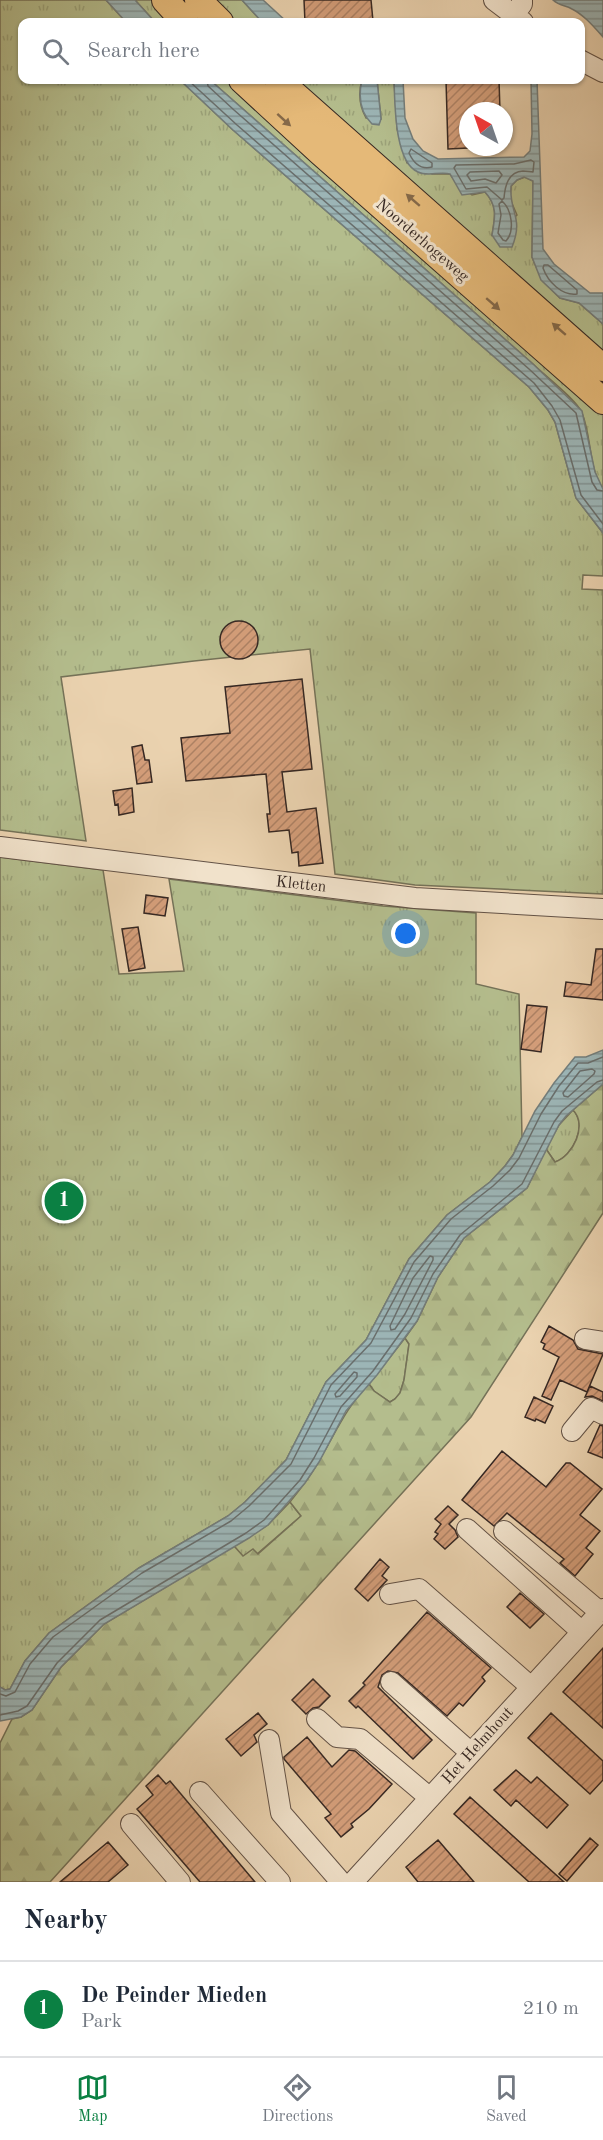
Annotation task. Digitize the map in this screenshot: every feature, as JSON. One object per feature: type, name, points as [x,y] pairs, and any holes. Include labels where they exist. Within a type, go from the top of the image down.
[{"type":"main road","points":[[165,0],[181,18]]},
{"type":"main road","points":[[198,0],[216,18]]},
{"type":"main road","name":"Noorderhogeweg","points":[[246,84],[319,151],[603,401]]},
{"type":"main road","name":"Noorderhogeweg","points":[[283,84],[603,368]]},
{"type":"street","points":[[494,0],[519,13]]},
{"type":"street","points":[[585,63],[603,72]]},
{"type":"street","name":"Kletten","points":[[0,848],[416,898],[603,909]]},
{"type":"street","points":[[572,1431],[591,1408],[603,1414]]},
{"type":"street","points":[[467,1529],[582,1632]]},
{"type":"street","points":[[504,1531],[602,1610]]},
{"type":"street","points":[[390,1594],[419,1589],[531,1688]]},
{"type":"street","name":"Het Helmhout","points":[[353,1882],[602,1610]]},
{"type":"street","points":[[391,1682],[471,1754]]},
{"type":"street","points":[[317,1719],[337,1737],[360,1739],[430,1798]]},
{"type":"street","points":[[268,1740],[281,1813],[341,1882]]},
{"type":"street","points":[[200,1792],[280,1882]]},
{"type":"street","points":[[131,1824],[180,1882]]},
{"type":"green space","points":[[0,0],[106,0],[122,18],[18,18],[18,84],[184,84],[233,130],[529,387],[555,422],[576,498],[603,533],[603,576],[583,575],[582,589],[603,590],[603,894],[415,885],[335,874],[310,649],[61,677],[86,841],[0,830]]},
{"type":"green space","points":[[135,0],[154,0],[170,18],[151,18]]},
{"type":"green space","points":[[209,0],[242,0],[258,18],[226,18]]},
{"type":"green space","points":[[215,84],[235,84],[603,411],[603,489],[592,462],[582,413],[574,401]]},
{"type":"green space","points":[[295,84],[361,84],[360,99],[366,118],[381,119],[377,84],[394,84],[397,129],[407,163],[432,174],[450,174],[472,195],[485,192],[494,207],[492,235],[517,215],[510,199],[511,186],[517,180],[525,177],[533,181],[532,257],[542,280],[560,298],[579,303],[603,324],[603,357]]},
{"type":"green space","points":[[0,857],[103,870],[119,974],[184,971],[169,879],[383,906],[476,913],[476,984],[519,994],[522,1137],[505,1166],[490,1182],[447,1215],[409,1259],[366,1340],[326,1382],[286,1460],[228,1516],[139,1568],[49,1633],[25,1661],[10,1689],[5,1690],[0,1687]]},
{"type":"green space","points":[[603,1084],[603,1213],[471,1417],[50,1882],[0,1882],[0,1743],[12,1719],[21,1717],[32,1710],[61,1667],[104,1624],[234,1546],[243,1556],[253,1549],[258,1554],[301,1516],[290,1502],[306,1481],[361,1392],[369,1384],[374,1391],[390,1402],[400,1393],[409,1344],[405,1338],[417,1321],[438,1277],[464,1238],[527,1188],[546,1149],[555,1162],[568,1153],[579,1131],[577,1116],[573,1110]]},
{"type":"green space","points":[[573,1110],[577,1116],[579,1131],[573,1147],[562,1159],[555,1162],[546,1149],[559,1125]]},
{"type":"green space","points":[[405,1338],[409,1344],[404,1380],[400,1393],[390,1402],[374,1391],[369,1384]]},
{"type":"green space","points":[[290,1502],[301,1516],[257,1554],[243,1557],[234,1546],[268,1525]]},
{"type":"water","points":[[106,0],[135,0],[151,18],[122,18]]},
{"type":"water","points":[[242,0],[263,0],[283,18],[258,18]]},
{"type":"water","points":[[553,0],[603,0],[603,37],[581,14]]},
{"type":"water","points":[[184,84],[215,84],[533,364],[582,411],[595,472],[603,489],[603,533],[576,498],[555,422],[529,387],[233,130]]},
{"type":"water","points":[[361,84],[377,84],[381,119],[379,125],[372,124],[368,119],[363,109],[360,92]]},
{"type":"water","points":[[394,84],[403,84],[405,118],[413,139],[423,151],[438,159],[524,157],[530,151],[532,134],[531,84],[537,84],[543,249],[554,264],[590,293],[603,293],[603,324],[579,303],[560,298],[541,280],[532,257],[533,181],[524,177],[511,186],[517,229],[512,247],[500,247],[492,235],[495,218],[494,207],[489,197],[485,192],[462,195],[450,174],[422,173],[410,166],[400,144]]},
{"type":"water","points":[[603,1050],[603,1084],[566,1116],[559,1125],[527,1188],[464,1238],[438,1277],[417,1321],[377,1375],[346,1411],[305,1483],[268,1525],[104,1624],[61,1667],[32,1710],[21,1717],[0,1721],[0,1687],[5,1690],[10,1689],[25,1661],[49,1633],[139,1568],[228,1516],[286,1460],[326,1382],[366,1340],[409,1259],[447,1215],[490,1182],[505,1166],[535,1111],[575,1057],[586,1057]]},
{"type":"building","points":[[304,0],[371,0],[373,18],[305,18]]},
{"type":"building","points":[[446,84],[499,84],[500,102],[459,102],[459,148],[448,149]]},
{"type":"building","points":[[239,621],[246,622],[252,627],[257,633],[257,647],[252,653],[246,658],[239,659],[232,658],[226,653],[221,647],[220,640],[221,633],[226,627],[232,622]]},
{"type":"building","points":[[302,679],[312,769],[282,772],[287,812],[316,808],[323,863],[299,866],[298,852],[292,853],[289,830],[269,832],[267,814],[270,814],[266,774],[186,781],[181,738],[230,733],[225,687]]},
{"type":"building","points":[[142,745],[145,760],[149,760],[152,782],[137,784],[132,747]]},
{"type":"building","points":[[132,788],[134,812],[119,815],[113,791]]},
{"type":"building","points":[[146,895],[168,898],[165,916],[144,913]]},
{"type":"building","points":[[138,927],[145,968],[129,971],[122,929]]},
{"type":"building","points":[[596,949],[603,949],[603,1000],[564,996],[566,982],[591,985]]},
{"type":"building","points":[[527,1005],[547,1007],[541,1052],[521,1049]]},
{"type":"building","points":[[549,1326],[573,1340],[578,1349],[603,1354],[587,1392],[560,1380],[551,1400],[542,1396],[559,1357],[543,1349],[545,1344],[541,1342]]},
{"type":"building","points":[[590,1386],[603,1392],[603,1401],[592,1396],[585,1397]]},
{"type":"building","points":[[534,1397],[553,1406],[545,1423],[525,1417]]},
{"type":"building","points":[[600,1425],[603,1426],[603,1458],[588,1452]]},
{"type":"building","points":[[502,1451],[546,1487],[566,1463],[570,1463],[602,1489],[580,1515],[600,1531],[586,1548],[593,1554],[575,1576],[560,1563],[564,1559],[507,1513],[494,1526],[462,1500]]},
{"type":"building","points":[[448,1506],[458,1515],[449,1524],[458,1537],[445,1549],[434,1539],[438,1534],[435,1532],[441,1524],[435,1519]]},
{"type":"building","points":[[380,1559],[389,1567],[382,1576],[387,1580],[368,1601],[355,1589]]},
{"type":"building","points":[[520,1593],[544,1614],[530,1628],[507,1607]]},
{"type":"building","points":[[427,1612],[491,1668],[482,1677],[485,1681],[463,1706],[459,1703],[447,1716],[398,1673],[388,1671],[382,1675],[378,1687],[432,1740],[413,1759],[358,1706],[356,1708],[349,1701]]},
{"type":"building","points":[[603,1648],[603,1728],[563,1692]]},
{"type":"building","points":[[313,1679],[330,1696],[319,1707],[313,1708],[306,1714],[292,1700]]},
{"type":"building","points":[[258,1713],[267,1724],[254,1735],[257,1742],[241,1756],[226,1739]]},
{"type":"building","points":[[551,1713],[603,1761],[603,1780],[590,1794],[528,1738]]},
{"type":"building","points":[[307,1737],[332,1767],[349,1750],[355,1751],[392,1784],[369,1809],[351,1824],[353,1827],[341,1837],[325,1818],[331,1814],[284,1759]]},
{"type":"building","points":[[516,1770],[531,1783],[537,1777],[568,1805],[547,1828],[516,1800],[511,1806],[494,1790]]},
{"type":"building","points":[[158,1775],[166,1784],[170,1781],[255,1882],[200,1882],[137,1809],[153,1795],[146,1786]]},
{"type":"building","points":[[470,1797],[564,1882],[529,1882],[454,1814]]},
{"type":"building","points":[[590,1838],[598,1845],[567,1881],[559,1874]]},
{"type":"building","points":[[438,1840],[474,1882],[418,1882],[406,1867]]},
{"type":"building","points":[[108,1842],[128,1865],[108,1882],[60,1882]]},
{"type":"place","name":"De Peinder Mieden","points":[[64,1201]]}]
